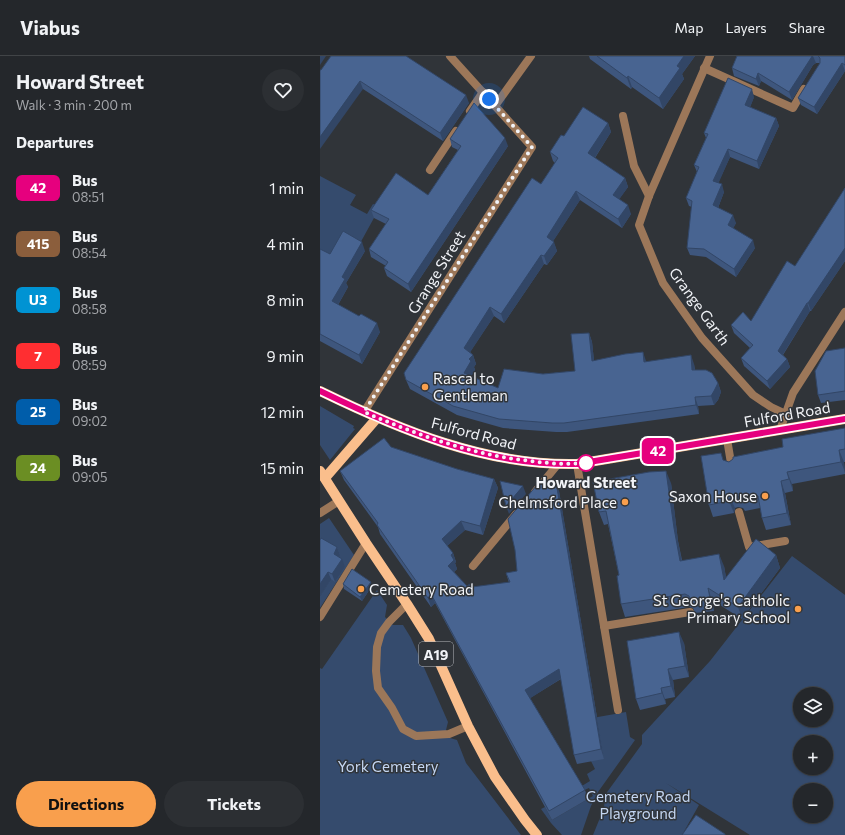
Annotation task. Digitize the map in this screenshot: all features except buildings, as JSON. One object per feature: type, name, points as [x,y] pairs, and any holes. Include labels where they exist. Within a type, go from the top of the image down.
[{"type":"main road","name":"Fulford Road","points":[[320,391],[377,418],[448,445],[502,458],[558,464],[577,464],[843,419]]},
{"type":"main road","points":[[322,475],[377,418]]},
{"type":"main road","name":"A19","points":[[322,475],[366,544],[408,604],[429,639],[468,726],[495,777],[537,835]]},
{"type":"street","points":[[450,56],[495,106],[531,56]]},
{"type":"street","name":"Grange Garth","points":[[710,56],[649,196],[639,225],[663,283],[702,338],[753,395],[771,407],[786,414]]},
{"type":"street","points":[[704,68],[793,108],[809,81]]},
{"type":"street","points":[[430,170],[483,92]]},
{"type":"street","name":"Grange Street","points":[[364,412],[532,147],[495,106]]},
{"type":"street","points":[[623,116],[634,166],[649,196]]},
{"type":"street","points":[[780,430],[793,393],[845,312]]},
{"type":"street","points":[[727,439],[732,469]]},
{"type":"street","points":[[473,566],[558,464]]},
{"type":"street","points":[[577,464],[618,710]]},
{"type":"street","points":[[320,513],[338,501]]},
{"type":"street","points":[[739,512],[748,547],[785,541]]},
{"type":"street","points":[[320,617],[366,544]]},
{"type":"street","points":[[408,604],[389,622],[381,633],[376,671],[378,688],[392,708],[402,729],[416,736],[448,734],[468,726]]},
{"type":"street","points":[[604,626],[690,612]]},
{"type":"green space","points":[[320,176],[356,195],[350,205],[367,214],[373,204],[380,207],[358,247],[331,268],[320,263]]},
{"type":"green space","points":[[320,406],[354,426],[353,428],[355,429],[330,460],[320,445]]},
{"type":"green space","points":[[329,518],[354,555],[320,608],[320,596],[338,568],[320,553],[320,524]]},
{"type":"green space","name":"St George's Catholic Primary School","points":[[792,556],[845,595],[845,835],[750,835],[666,783],[699,805],[682,835],[593,835],[604,808],[605,795],[642,744],[642,735],[710,661]]},
{"type":"green space","name":"York Cemetery","points":[[377,590],[387,605],[385,617],[393,625],[403,625],[411,638],[448,722],[446,730],[450,738],[457,740],[466,763],[521,835],[320,835],[320,668],[322,669]]},
{"type":"green space","points":[[626,712],[630,737],[635,740],[598,792],[591,806],[581,835],[562,835],[541,809],[545,807],[552,820],[593,796],[589,788],[567,795],[590,781],[587,774],[595,769],[591,761],[581,720]]},
{"type":"bus line","name":"42","points":[[320,391],[377,418],[448,445],[502,458],[558,464],[577,464],[845,419]]},
{"type":"place","name":"Rascal to Gentleman","points":[[425,387]]},
{"type":"place","name":"Howard Street","points":[[586,463]]},
{"type":"place","name":"Saxon House","points":[[765,496]]},
{"type":"place","name":"Chelmsford Place","points":[[625,502]]},
{"type":"place","name":"Cemetery Road","points":[[361,589]]},
{"type":"place","name":"St George's Catholic Primary School","points":[[798,609]]},
{"type":"route","points":[[489,99],[532,147],[364,412],[448,445],[502,458],[558,464],[592,462],[586,463]]},
{"type":"park label","name":"Cemetery Road Playground","points":[[638,804]]}]
